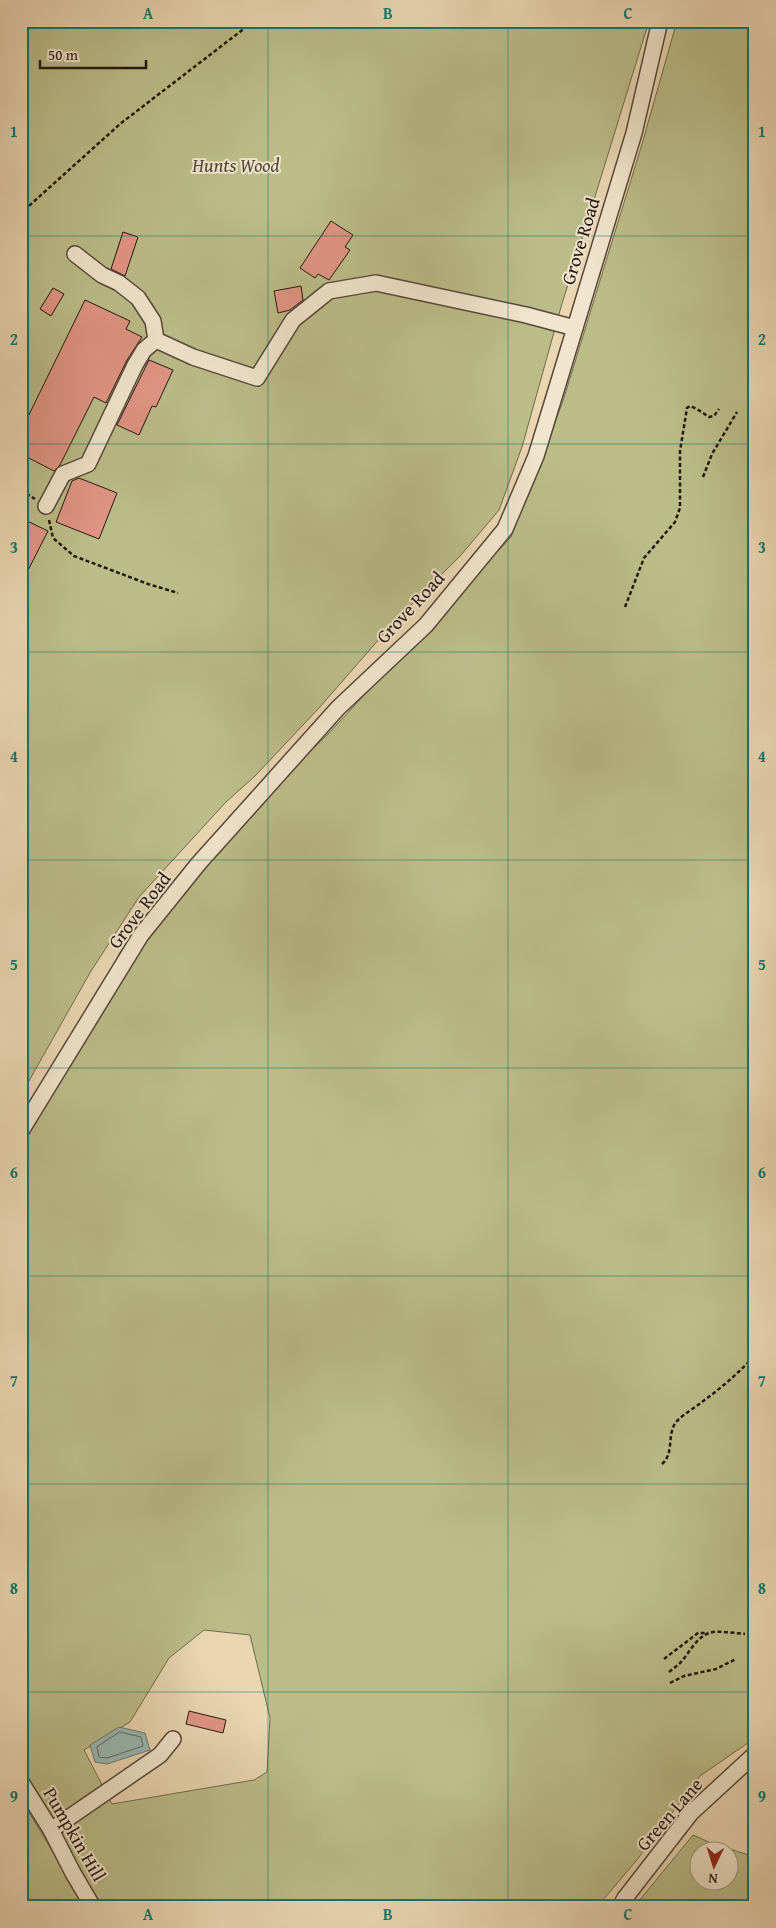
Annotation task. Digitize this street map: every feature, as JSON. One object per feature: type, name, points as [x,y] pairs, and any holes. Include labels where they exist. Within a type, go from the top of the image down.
[{"type":"street","name":"Grove Road","points":[[21,1130],[141,934],[199,863],[338,708],[426,625],[505,529],[536,456],[634,133],[660,21]]},
{"type":"street","points":[[75,254],[102,275],[119,282],[138,298],[153,321],[156,340]]},
{"type":"street","points":[[156,340],[193,357],[257,378],[293,320],[329,291],[376,283],[575,328]]},
{"type":"street","points":[[46,506],[63,474],[88,464],[135,365],[144,350],[156,340]]},
{"type":"street","points":[[51,1830],[160,1755],[173,1739]]},
{"type":"street","name":"Green Lane","points":[[620,1907],[691,1813],[755,1754]]},
{"type":"street","name":"Pumpkin Hill","points":[[21,1782],[51,1830],[93,1907]]},
{"type":"path","points":[[21,216],[30,205],[120,124],[254,21]]},
{"type":"path","points":[[625,607],[644,558],[675,522],[680,508],[680,451],[687,408],[690,406],[697,408],[709,417],[714,416],[719,409]]},
{"type":"path","points":[[703,477],[712,454],[737,412]]},
{"type":"path","points":[[21,490],[46,506],[52,538],[74,556],[148,584],[178,593]]},
{"type":"path","points":[[662,1464],[666,1461],[669,1454],[672,1430],[677,1422],[712,1395],[755,1355]]},
{"type":"path","points":[[669,1672],[680,1663],[693,1646],[705,1635],[712,1632]]},
{"type":"path","points":[[664,1659],[698,1633],[745,1634]]},
{"type":"path","points":[[670,1683],[684,1676],[716,1669],[736,1659]]},
{"type":"green space","name":"Hunts Wood","points":[[21,21],[649,21],[561,307],[522,447],[499,510],[461,555],[394,622],[319,708],[255,776],[226,802],[139,897],[91,971],[21,1095]]},
{"type":"green space","points":[[677,21],[755,21],[755,1738],[700,1776],[636,1861],[597,1907],[99,1907],[21,1772],[21,1124],[92,1019],[119,954],[152,907],[186,871],[328,734],[511,537],[563,401],[642,144]],"holes":[[[204,1630],[250,1635],[270,1718],[267,1772],[254,1780],[112,1804],[84,1750],[130,1722],[169,1658]]]},
{"type":"green space","points":[[21,1799],[86,1907],[21,1907]]},
{"type":"green space","points":[[693,1835],[704,1840],[689,1840]]},
{"type":"green space","points":[[688,1841],[688,1890],[738,1890],[738,1852],[755,1857],[755,1907],[634,1907]]},
{"type":"water","points":[[119,1727],[145,1733],[150,1750],[107,1764],[95,1762],[90,1745]]},
{"type":"building","points":[[331,221],[353,235],[345,247],[350,250],[329,280],[318,274],[315,278],[300,268]]},
{"type":"building","points":[[123,232],[138,237],[125,276],[111,269]]},
{"type":"building","points":[[301,286],[303,300],[290,310],[278,313],[274,291]]},
{"type":"building","points":[[53,288],[64,294],[51,316],[40,309]]},
{"type":"building","points":[[85,300],[130,321],[126,329],[142,337],[127,360],[106,403],[94,397],[60,465],[54,471],[21,454],[21,431]]},
{"type":"building","points":[[149,360],[173,370],[156,407],[152,406],[139,435],[117,425]]},
{"type":"building","points":[[79,478],[117,493],[99,539],[56,522],[72,481]]},
{"type":"building","points":[[21,518],[48,531],[21,584]]},
{"type":"building","points":[[189,1711],[226,1720],[223,1733],[186,1724]]}]
